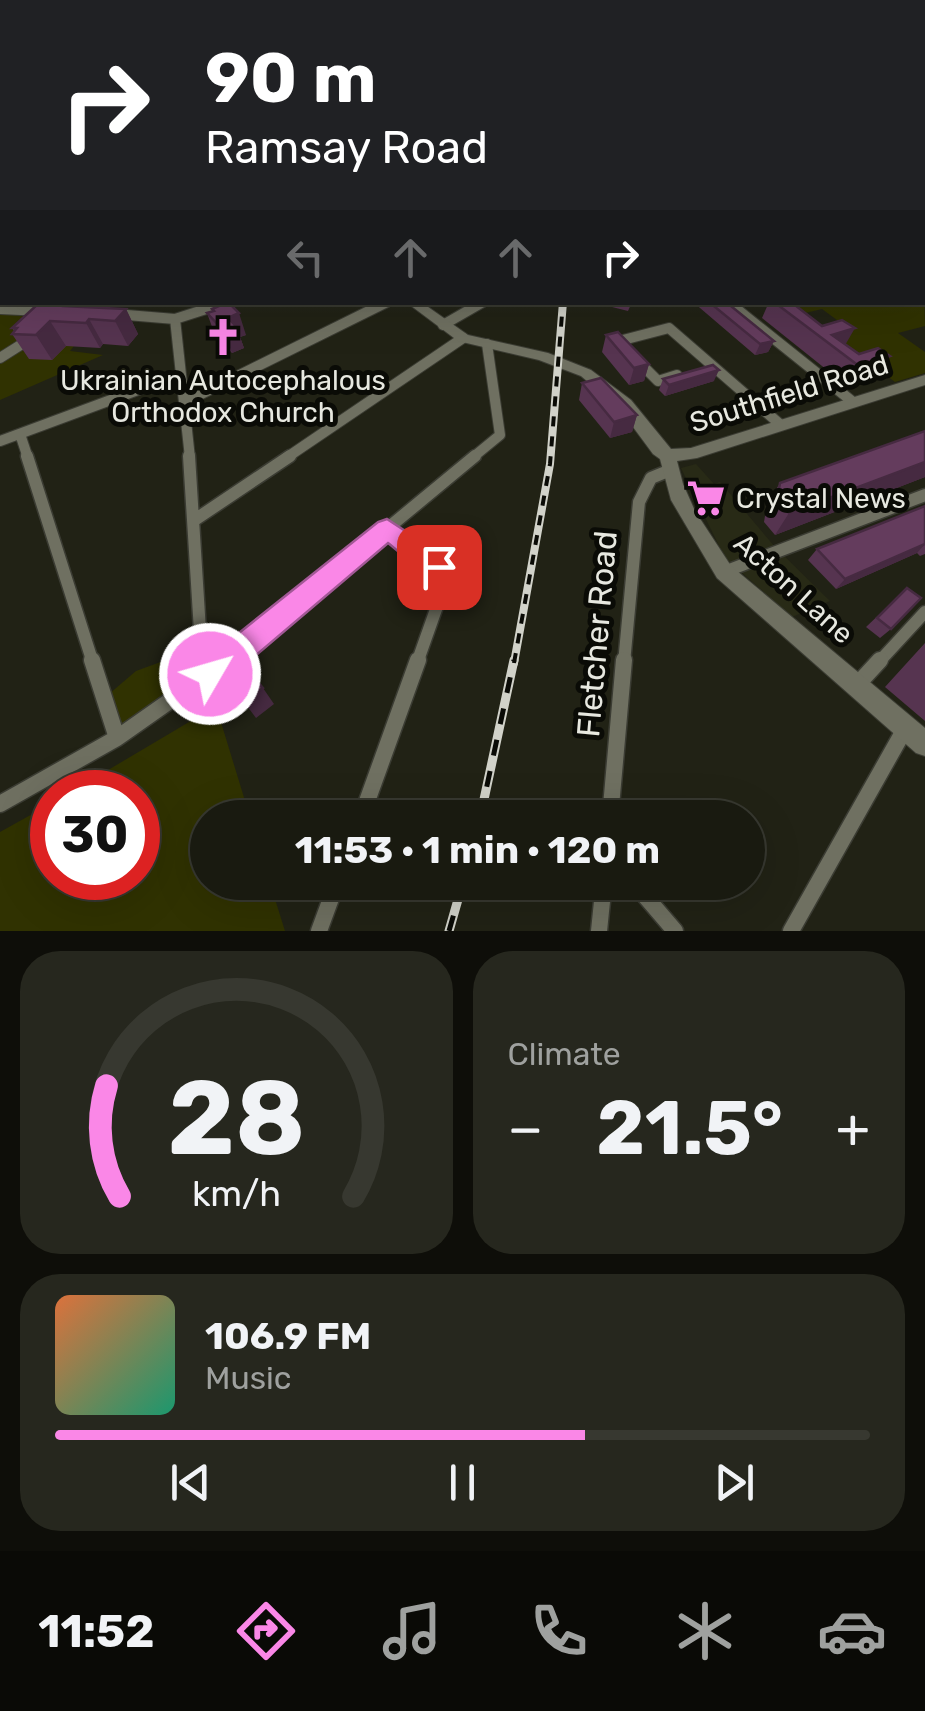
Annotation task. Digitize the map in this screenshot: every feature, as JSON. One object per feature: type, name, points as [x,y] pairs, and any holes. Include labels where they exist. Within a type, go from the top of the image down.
[{"type":"main road","name":"Acton Lane","points":[[416,305],[464,338],[543,356],[586,374],[625,404],[668,463],[706,547],[724,572],[925,744]]},
{"type":"main road","name":"Southfield Road","points":[[668,463],[925,380]]},
{"type":"street","points":[[195,315],[199,305]]},
{"type":"street","points":[[98,313],[175,319],[220,305]]},
{"type":"street","points":[[185,402],[381,305]]},
{"type":"street","points":[[443,325],[479,305]]},
{"type":"street","points":[[732,305],[853,402]]},
{"type":"street","points":[[0,309],[54,311],[21,348],[0,358]]},
{"type":"street","points":[[175,319],[196,519],[201,647],[213,673]]},
{"type":"street","points":[[710,366],[658,381],[619,341],[669,328],[780,425]]},
{"type":"street","points":[[196,519],[464,338]]},
{"type":"street","points":[[0,804],[117,738],[213,673],[500,436],[488,344]]},
{"type":"street","points":[[0,441],[180,368]]},
{"type":"street","points":[[20,434],[117,738]]},
{"type":"street","name":"Fletcher Road","points":[[612,800],[639,502],[651,478],[668,463]]},
{"type":"street","points":[[724,572],[925,495]]},
{"type":"street","points":[[367,800],[446,581],[439,567],[387,529]]},
{"type":"street","points":[[857,686],[925,612]]},
{"type":"street","points":[[791,931],[906,727]]},
{"type":"street","points":[[319,931],[330,900]]},
{"type":"street","points":[[599,931],[602,900]]},
{"type":"street","points":[[648,900],[675,931]]},
{"type":"shaded area","points":[[783,305],[925,305],[925,326],[898,333],[925,352],[925,373],[895,382],[827,331],[841,323],[822,309],[797,315]]},
{"type":"shaded area","points":[[0,312],[96,319],[70,351],[103,355],[0,400]]},
{"type":"shaded area","points":[[696,464],[714,484],[720,482],[775,547],[830,601],[792,617],[725,558],[681,468]]},
{"type":"shaded area","points":[[166,660],[183,664],[190,681],[120,726],[109,694],[136,671]]},
{"type":"shaded area","points":[[216,706],[245,800],[190,800],[190,900],[275,900],[285,931],[0,931],[0,832],[30,815],[30,900],[160,900],[160,770],[108,770]]},
{"type":"building","points":[[37,305],[126,309],[115,321],[50,321],[36,335],[12,334],[17,328],[12,328]]},
{"type":"building","points":[[231,305],[239,313],[228,318],[236,326],[224,331],[207,313]]},
{"type":"building","points":[[713,305],[730,305],[774,341],[760,344]]},
{"type":"building","points":[[778,305],[795,305],[822,326],[842,320],[855,328],[832,335],[859,354],[878,348],[890,356],[859,366]]},
{"type":"building","points":[[618,332],[649,364],[634,368],[606,335]]},
{"type":"building","points":[[713,365],[719,370],[669,385],[663,379]]},
{"type":"building","points":[[601,378],[637,415],[614,422],[582,383]]},
{"type":"building","points":[[925,431],[925,462],[789,513],[777,500],[780,483]]},
{"type":"building","points":[[925,506],[925,544],[845,579],[817,549]]},
{"type":"building","points":[[907,588],[921,598],[891,629],[877,618]]},
{"type":"building","points":[[236,656],[263,688],[244,702],[229,683],[220,690],[212,675]]},
{"type":"railway","points":[[514,663],[550,464],[563,305]]},
{"type":"railway","points":[[484,800],[514,660]]},
{"type":"railway","points":[[449,931],[458,900]]},
{"type":"place","name":"Ukrainian Autocephalous Orthodox Church","points":[[223,337]]},
{"type":"place","name":"Crystal News","points":[[706,498]]},
{"type":"route","points":[[210,674],[387,529],[439,567]]}]
